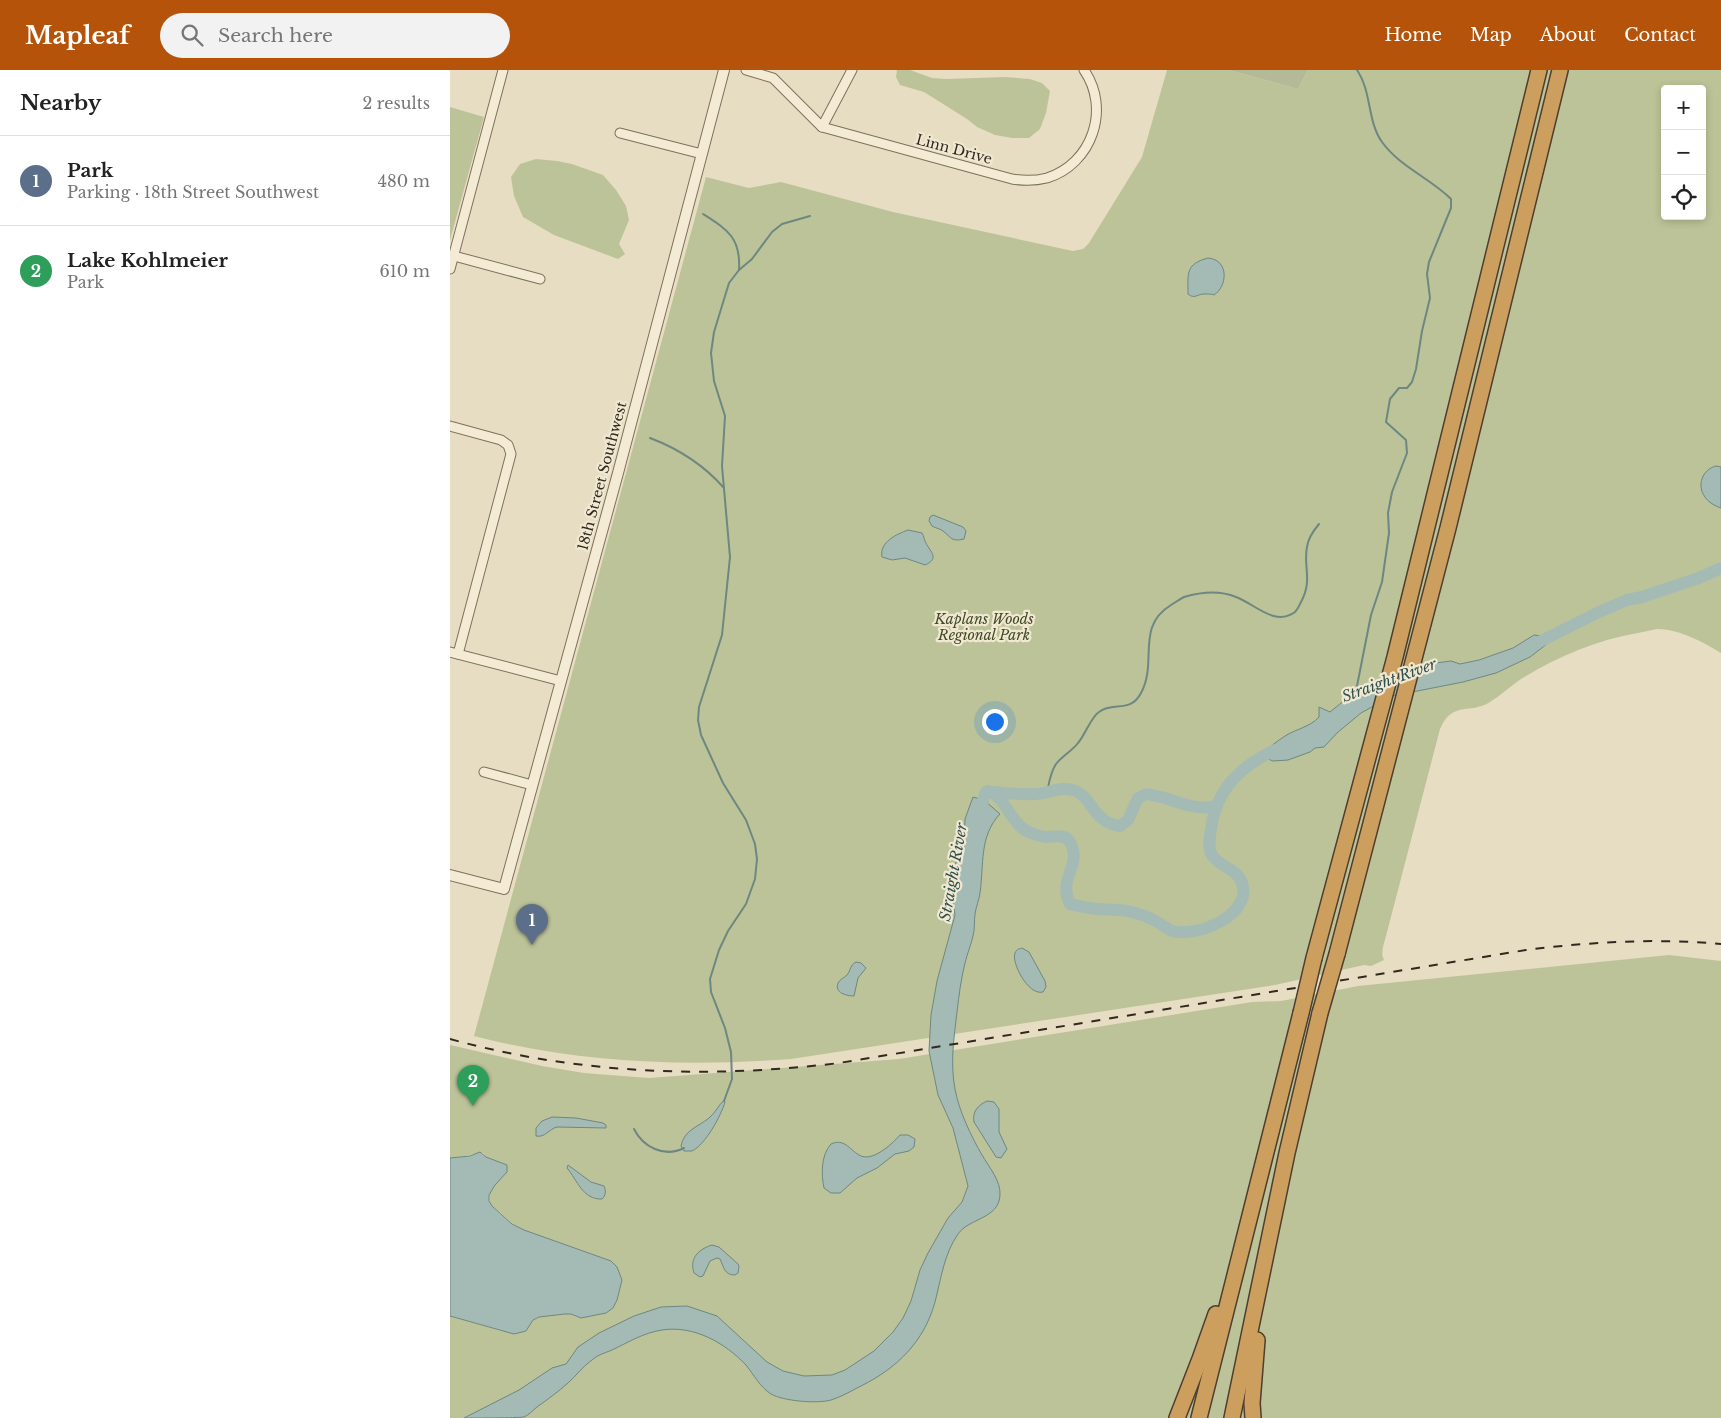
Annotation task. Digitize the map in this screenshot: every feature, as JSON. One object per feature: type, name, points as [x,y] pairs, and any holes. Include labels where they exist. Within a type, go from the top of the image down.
[{"type":"highway","points":[[1491,266],[1524,96],[1527,70]]},
{"type":"highway","points":[[1199,1418],[1300,1012],[1378,723],[1539,70]]},
{"type":"highway","points":[[1232,1418],[1287,1153],[1320,1013],[1416,656],[1560,70]]},
{"type":"highway","points":[[1177,1418],[1200,1360],[1247,1226]]},
{"type":"highway","points":[[1253,1418],[1252,1403],[1256,1344],[1273,1227]]},
{"type":"street","points":[[450,269],[503,70]]},
{"type":"street","name":"18th Street Southwest","points":[[450,875],[504,889],[724,70]]},
{"type":"street","name":"Linn Drive","points":[[746,70],[773,78],[822,127],[1024,181],[1046,178],[1055,174],[1073,163],[1087,146],[1096,123],[1096,103],[1092,84],[1084,70]]},
{"type":"street","points":[[822,127],[852,70]]},
{"type":"street","points":[[620,133],[702,154]]},
{"type":"street","points":[[454,256],[540,279]]},
{"type":"street","points":[[450,426],[501,440],[508,445],[511,454],[454,653],[561,681]]},
{"type":"street","points":[[484,772],[532,785]]},
{"type":"green space","points":[[897,70],[910,70],[932,78],[946,79],[1005,77],[1030,79],[1042,83],[1050,91],[1046,113],[1040,129],[1029,138],[995,135],[977,127],[924,92],[900,85],[896,77]]},
{"type":"green space","name":"Kaplans Woods Regional Park","points":[[1167,70],[1229,70],[1298,89],[1308,70],[1721,70],[1721,653],[1674,631],[1657,629],[1622,636],[1577,650],[1549,664],[1521,679],[1482,706],[1450,714],[1440,729],[1383,945],[1382,954],[1384,960],[1371,966],[1364,965],[1275,985],[791,1059],[711,1063],[631,1061],[552,1052],[474,1036],[706,177],[749,188],[781,182],[893,212],[1073,251],[1083,249],[1089,243],[1142,157]],"holes":[[[1534,635],[1547,644],[1530,657],[1496,673],[1463,682],[1392,696],[1361,713],[1371,686],[1375,683],[1405,675],[1428,664],[1451,661],[1460,664],[1479,660],[1514,648]]]},
{"type":"green space","points":[[1229,70],[1308,70],[1298,89]]},
{"type":"green space","points":[[450,107],[484,117],[450,240]]},
{"type":"green space","points":[[536,159],[572,164],[603,175],[616,190],[626,206],[629,220],[619,244],[625,254],[618,259],[554,235],[523,217],[514,196],[511,177],[520,164]]},
{"type":"green space","points":[[1669,955],[1721,961],[1721,1418],[450,1418],[450,1316],[502,1331],[526,1331],[533,1320],[539,1317],[571,1314],[581,1318],[601,1314],[611,1261],[520,1228],[493,1207],[489,1198],[490,1194],[494,1185],[507,1172],[507,1165],[486,1157],[483,1153],[450,1158],[450,1045],[542,1066],[584,1073],[649,1078],[899,1059],[1252,1002],[1281,1001],[1358,986]]},
{"type":"water","points":[[1208,258],[1215,260],[1223,268],[1224,280],[1222,286],[1214,295],[1190,296],[1188,294],[1189,271],[1195,263]]},
{"type":"water","points":[[1716,466],[1721,467],[1721,508],[1708,501],[1701,488],[1704,474]]},
{"type":"water","points":[[933,515],[963,527],[966,531],[964,539],[954,540],[942,530],[932,526],[929,521]]},
{"type":"water","points":[[908,530],[922,533],[933,557],[925,565],[905,558],[892,560],[882,557],[883,547],[886,543],[894,536]]},
{"type":"water","points":[[1534,635],[1551,637],[1547,644],[1530,657],[1496,673],[1463,682],[1392,696],[1361,713],[1337,733],[1324,747],[1315,748],[1310,752],[1288,760],[1273,761],[1261,756],[1285,736],[1307,726],[1319,717],[1319,707],[1330,712],[1356,691],[1375,683],[1405,675],[1428,664],[1451,661],[1460,664],[1479,660],[1513,648]]},
{"type":"water","points":[[973,797],[984,800],[1000,814],[993,823],[985,841],[974,933],[959,993],[953,1069],[955,1089],[962,1115],[982,1155],[997,1179],[1000,1195],[995,1209],[963,1229],[953,1242],[946,1258],[930,1316],[924,1329],[907,1352],[886,1371],[842,1396],[817,1402],[800,1401],[771,1394],[760,1384],[738,1357],[708,1337],[686,1330],[655,1331],[596,1357],[564,1386],[524,1417],[464,1418],[519,1390],[552,1368],[566,1364],[578,1347],[599,1333],[634,1316],[661,1307],[687,1306],[717,1316],[767,1362],[783,1371],[804,1376],[832,1375],[845,1370],[874,1351],[893,1332],[903,1318],[911,1301],[920,1270],[928,1253],[948,1218],[962,1202],[968,1186],[953,1128],[938,1095],[929,1051],[931,1015],[937,981],[955,915],[952,896],[956,880],[955,864],[964,847],[965,819]]},
{"type":"water","points":[[1022,948],[1029,952],[1045,981],[1046,987],[1043,992],[1037,992],[1026,984],[1018,970],[1014,957],[1018,949]]},
{"type":"water","points":[[856,962],[861,963],[866,968],[858,978],[854,996],[845,995],[839,992],[838,983],[847,975]]},
{"type":"water","points":[[724,1100],[720,1115],[707,1137],[697,1148],[692,1151],[684,1151],[681,1146],[688,1132],[711,1116]]},
{"type":"water","points":[[987,1101],[994,1102],[999,1109],[999,1132],[1007,1149],[1001,1158],[996,1157],[974,1122],[976,1109]]},
{"type":"water","points":[[552,1117],[576,1118],[603,1123],[606,1125],[606,1128],[557,1127],[542,1136],[536,1136],[536,1128],[542,1121]]},
{"type":"water","points":[[900,1135],[908,1135],[915,1139],[914,1147],[909,1151],[895,1154],[877,1168],[857,1178],[840,1193],[831,1193],[824,1188],[822,1177],[823,1165],[825,1154],[831,1144],[843,1143],[859,1155],[870,1157],[876,1155]]},
{"type":"water","points":[[480,1152],[486,1157],[507,1165],[507,1172],[495,1185],[489,1195],[489,1201],[512,1224],[611,1261],[617,1267],[622,1280],[613,1308],[606,1313],[581,1318],[571,1314],[539,1317],[533,1320],[526,1331],[514,1334],[450,1316],[450,1158],[470,1156]]},
{"type":"water","points":[[568,1165],[591,1182],[604,1186],[605,1193],[603,1198],[595,1198],[585,1193],[567,1168]]},
{"type":"water","points":[[712,1245],[719,1247],[738,1264],[738,1273],[735,1275],[729,1274],[720,1259],[717,1258],[710,1261],[703,1276],[700,1277],[694,1273],[693,1263],[696,1255]]},
{"type":"waterway","points":[[1356,691],[1371,615],[1382,582],[1389,533],[1388,513],[1392,492],[1407,453],[1406,440],[1386,422],[1390,399],[1399,388],[1407,388],[1412,382],[1430,298],[1427,274],[1429,262],[1451,208],[1451,199],[1397,158],[1382,142],[1377,134],[1365,88],[1357,70]]},
{"type":"waterway","points":[[703,214],[726,230],[735,242],[738,250],[739,270]]},
{"type":"waterway","points":[[724,1101],[732,1079],[731,1052],[725,1028],[711,992],[710,979],[719,950],[728,931],[746,904],[755,879],[757,859],[755,844],[746,820],[723,783],[701,735],[698,720],[699,707],[722,635],[730,557],[722,466],[725,416],[714,381],[711,353],[714,332],[729,283],[739,270],[752,259],[772,232],[782,224],[810,216]]},
{"type":"waterway","points":[[650,438],[690,458],[724,488]]},
{"type":"waterway","points":[[1047,793],[1051,774],[1056,764],[1078,743],[1096,714],[1110,707],[1132,703],[1141,693],[1148,669],[1150,634],[1160,614],[1184,597],[1210,592],[1236,597],[1273,616],[1288,616],[1298,609],[1305,594],[1307,580],[1306,554],[1311,534],[1319,524]]},
{"type":"waterway","name":"Straight River","points":[[1533,645],[1627,600],[1642,597],[1699,578],[1721,568]]},
{"type":"waterway","name":"Straight River","points":[[979,816],[985,793],[988,791],[999,798],[1015,821],[1025,830],[1047,837],[1057,836],[1066,838],[1074,852],[1074,859],[1066,887],[1070,904],[1092,909],[1122,910],[1142,915],[1172,931],[1195,931],[1221,922],[1239,905],[1243,895],[1240,878],[1215,859],[1210,849],[1211,829],[1218,802],[1232,780],[1241,771],[1251,763],[1275,750]]},
{"type":"waterway","points":[[992,792],[1040,794],[1060,789],[1071,789],[1082,795],[1104,820],[1120,826],[1128,820],[1138,798],[1146,794],[1190,806],[1217,806]]},
{"type":"waterway","points":[[634,1129],[643,1141],[655,1149],[669,1152],[684,1148]]},
{"type":"railway","points":[[450,1039],[498,1051],[594,1066],[692,1072],[790,1068],[839,1063],[1526,950],[1623,942],[1672,941],[1721,944]]},
{"type":"place","name":"Park","points":[[532,945]]},
{"type":"place","name":"Lake Kohlmeier","points":[[473,1106]]}]
